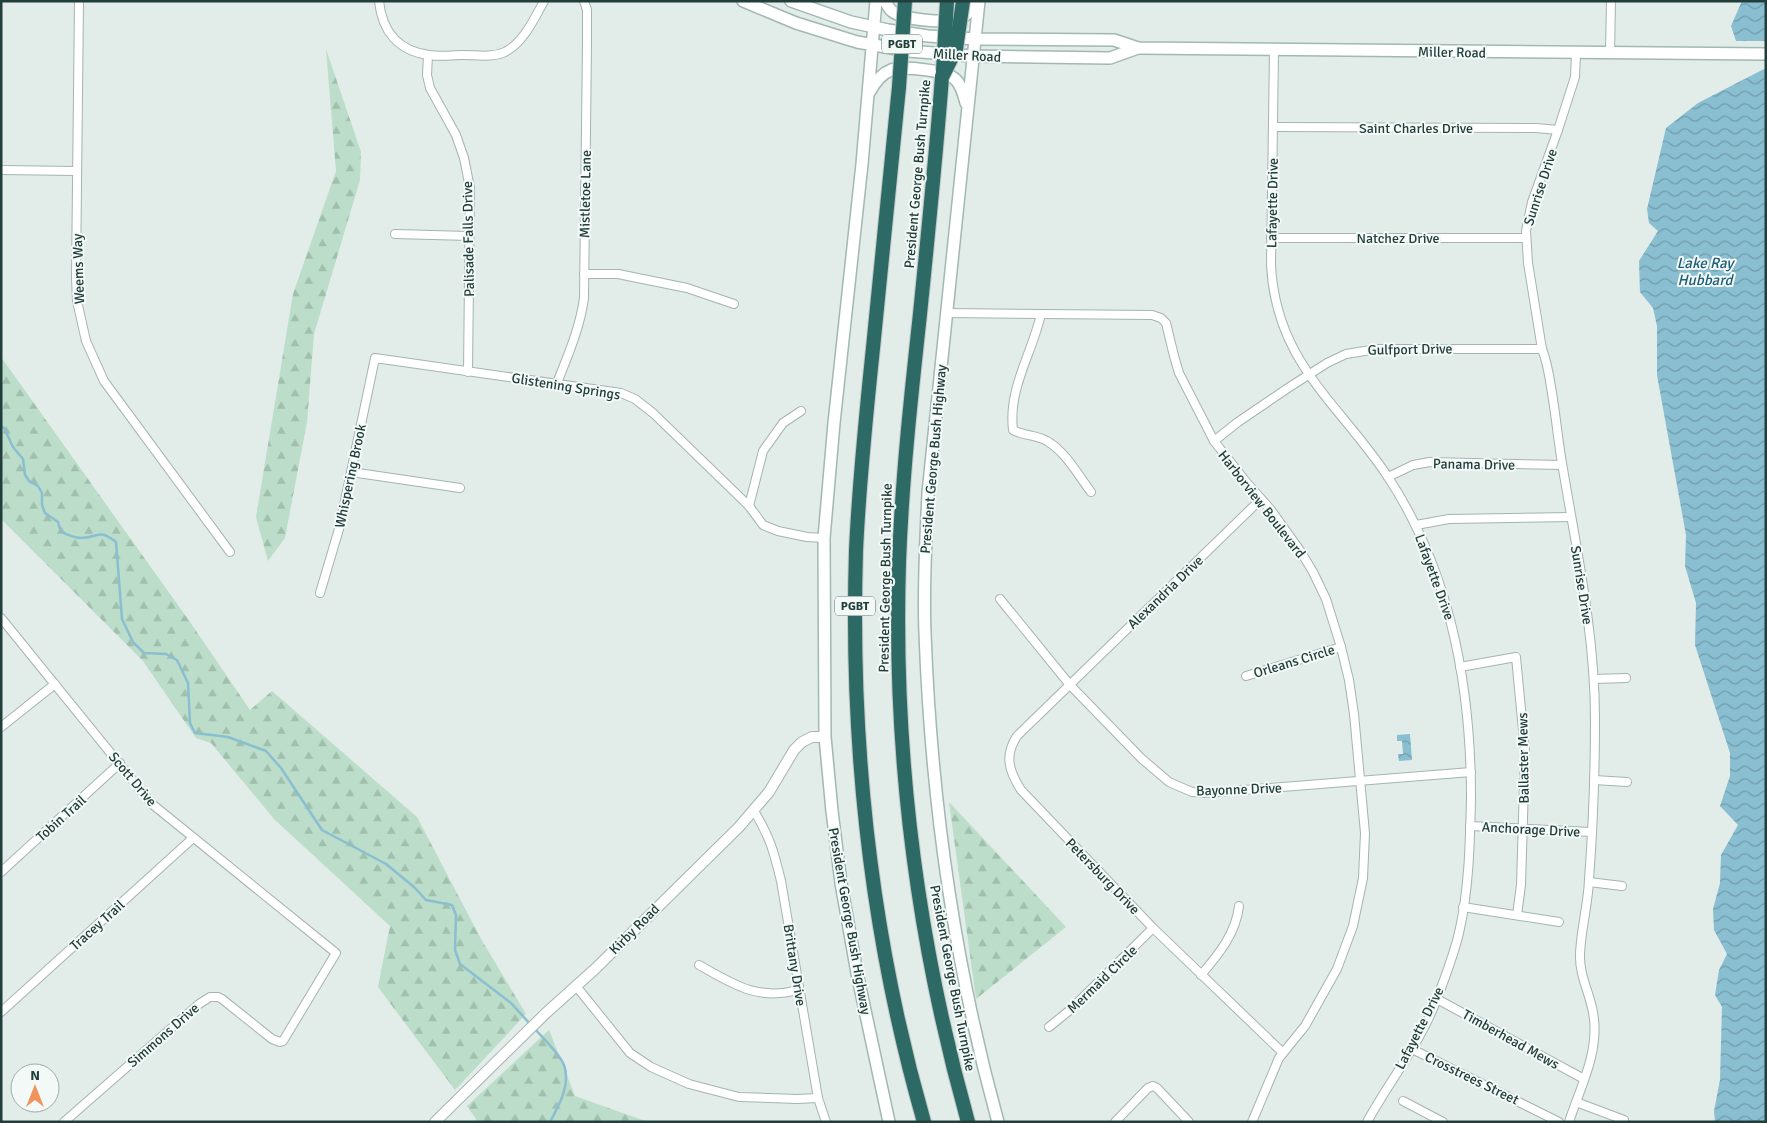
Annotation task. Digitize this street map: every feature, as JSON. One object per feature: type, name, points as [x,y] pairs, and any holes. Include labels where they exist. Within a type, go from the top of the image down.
[{"type":"highway","name":"President George Bush Turnpike","points":[[905,1],[899,87],[860,477],[856,552],[855,656],[862,778],[875,890],[895,1002],[924,1122]]},
{"type":"highway","name":"President George Bush Turnpike","points":[[947,1],[941,91],[903,480],[899,564],[898,659],[906,790],[920,902],[941,1014],[968,1122]]},
{"type":"highway","points":[[942,77],[956,49],[963,1]]},
{"type":"main road","name":"Miller Road","points":[[744,1],[796,23],[857,42],[908,51],[973,56],[1110,58],[1138,48]]},
{"type":"main road","name":"Miller Road","points":[[791,1],[851,22],[928,36],[975,39],[1114,40],[1138,48],[1576,54],[1766,54]]},
{"type":"main road","name":"President George Bush Highway","points":[[876,1],[824,538],[825,737],[841,884],[857,973],[889,1122]]},
{"type":"main road","points":[[885,1],[892,11],[911,19],[949,22],[961,18],[971,11],[977,1]]},
{"type":"main road","name":"President George Bush Highway","points":[[977,1],[975,39],[928,493],[925,573],[926,651],[936,791],[954,926],[974,1030],[998,1122]]},
{"type":"main road","points":[[868,95],[874,83],[881,76],[892,70],[908,68],[947,74],[956,79],[962,90],[967,107]]},
{"type":"street","name":"Weems Way","points":[[78,1],[77,301],[86,341],[92,358],[104,381],[230,552]]},
{"type":"street","points":[[379,1],[384,24],[392,36],[404,48],[428,55],[492,56],[505,52],[524,36],[544,1]]},
{"type":"street","name":"Mistletoe Lane","points":[[557,384],[582,316],[587,44],[587,10],[584,1]]},
{"type":"street","points":[[1610,54],[1611,1]]},
{"type":"street","name":"Lafayette Drive","points":[[1274,51],[1271,238],[1272,286],[1275,304],[1287,337],[1309,375],[1388,477],[1416,525],[1444,593],[1452,621],[1470,729],[1470,826],[1464,908],[1458,934],[1438,998],[1412,1048],[1367,1122]]},
{"type":"street","name":"Sunrise Drive","points":[[1570,1122],[1593,1051],[1595,1035],[1592,1005],[1582,977],[1580,956],[1589,882],[1592,832],[1594,679],[1587,608],[1548,371],[1542,349],[1526,238],[1532,202],[1575,78],[1576,54]]},
{"type":"street","name":"Palisade Falls Drive","points":[[428,55],[427,75],[430,88],[456,135],[464,158],[470,188],[468,372]]},
{"type":"street","name":"Saint Charles Drive","points":[[1274,127],[1529,128],[1558,130]]},
{"type":"street","points":[[1,170],[76,172]]},
{"type":"street","points":[[395,234],[469,236]]},
{"type":"street","name":"Natchez Drive","points":[[1271,238],[1526,238]]},
{"type":"street","points":[[584,274],[618,274],[687,288],[734,304]]},
{"type":"street","name":"Harborview Boulevard","points":[[946,313],[1152,315],[1161,318],[1166,322],[1179,373],[1214,441],[1298,548],[1313,572],[1326,599],[1341,647],[1349,680],[1354,714],[1364,812],[1363,878],[1353,926],[1338,969],[1305,1026],[1283,1052],[1252,1122]]},
{"type":"street","points":[[1041,314],[1037,332],[1016,386],[1013,404],[1013,430],[1038,437],[1055,447],[1070,463],[1091,492]]},
{"type":"street","name":"Gulfport Drive","points":[[1214,441],[1258,408],[1327,363],[1346,354],[1361,351],[1430,348],[1542,349]]},
{"type":"street","name":"Glistening Springs","points":[[375,358],[621,393],[635,399],[654,413],[749,506],[763,525],[778,531],[824,538]]},
{"type":"street","name":"Whispering Brook","points":[[320,594],[339,528],[375,358]]},
{"type":"street","points":[[749,506],[763,451],[783,423],[801,411]]},
{"type":"street","name":"Panama Drive","points":[[1388,477],[1413,465],[1430,462],[1562,465]]},
{"type":"street","points":[[351,472],[460,488]]},
{"type":"street","name":"Alexandria Drive","points":[[1070,685],[1261,499]]},
{"type":"street","points":[[1416,525],[1449,519],[1571,517]]},
{"type":"street","name":"Bayonne Drive","points":[[1000,599],[1070,685],[1116,734],[1161,776],[1169,782],[1192,792],[1257,790],[1471,772]]},
{"type":"street","name":"Scott Drive","points":[[1,618],[152,804],[336,953]]},
{"type":"street","name":"Orleans Circle","points":[[1246,676],[1341,647]]},
{"type":"street","name":"Ballaster Mews","points":[[1460,667],[1516,657],[1525,744],[1521,885],[1517,915]]},
{"type":"street","points":[[1594,679],[1626,678]]},
{"type":"street","points":[[1,728],[55,684]]},
{"type":"street","name":"Petersburg Drive","points":[[1070,685],[1017,736],[1010,746],[1009,759],[1014,779],[1021,790],[1153,928],[1283,1052]]},
{"type":"street","name":"Kirby Road","points":[[435,1122],[515,1043],[596,968],[754,811],[769,792],[794,750],[802,742],[812,737],[825,737]]},
{"type":"street","name":"Tobin Trail","points":[[1,872],[120,763]]},
{"type":"street","points":[[1594,780],[1627,782]]},
{"type":"street","name":"Brittany Drive","points":[[754,811],[766,831],[775,857],[818,1098],[826,1122]]},
{"type":"street","name":"Anchorage Drive","points":[[1470,826],[1592,832]]},
{"type":"street","name":"Tracey Trail","points":[[1,1012],[193,838]]},
{"type":"street","points":[[1589,882],[1622,886]]},
{"type":"street","points":[[1202,975],[1228,939],[1238,918],[1239,906]]},
{"type":"street","points":[[1464,908],[1559,922]]},
{"type":"street","name":"Mermaid Circle","points":[[1049,1027],[1077,1004],[1153,928]]},
{"type":"street","name":"Simmons Drive","points":[[64,1122],[172,1026],[210,997],[222,998],[272,1039],[280,1042],[336,953]]},
{"type":"street","points":[[699,964],[733,984],[750,991],[775,994],[798,990]]},
{"type":"street","points":[[576,986],[630,1053],[651,1067],[690,1084],[739,1097],[818,1098]]},
{"type":"street","name":"Timberhead Mews","points":[[1438,998],[1584,1079]]},
{"type":"street","name":"Crosstrees Street","points":[[1412,1048],[1559,1122]]},
{"type":"street","points":[[1115,1122],[1153,1086],[1190,1122]]},
{"type":"street","points":[[1403,1101],[1431,1119],[1443,1122]]},
{"type":"street","points":[[1576,1102],[1624,1120],[1623,1122]]},
{"type":"green space","points":[[326,49],[361,152],[360,180],[314,334],[307,422],[285,538],[268,561],[256,517],[293,294],[336,171]]},
{"type":"green space","points":[[1,357],[190,622],[250,710],[272,691],[417,817],[481,939],[526,1014],[455,1090],[378,987],[390,926],[274,819],[211,743],[196,738],[143,661],[1,519]]},
{"type":"green space","points":[[949,802],[1066,927],[976,999]]},
{"type":"green space","points":[[549,1030],[575,1096],[648,1122],[478,1122],[467,1106]]},
{"type":"water","points":[[1742,1],[1766,1],[1766,41],[1736,41],[1731,26]]},
{"type":"water","name":"Lake Ray Hubbard","points":[[1766,68],[1766,1122],[1715,1122],[1714,1111],[1720,1080],[1722,1007],[1715,995],[1719,970],[1727,954],[1714,930],[1713,909],[1720,883],[1721,855],[1738,825],[1720,806],[1730,776],[1730,753],[1695,645],[1696,603],[1685,566],[1686,535],[1657,375],[1657,326],[1653,308],[1640,292],[1639,261],[1658,231],[1649,223],[1647,209],[1666,128],[1698,103]]},
{"type":"water","points":[[1410,734],[1412,760],[1399,761],[1398,754],[1403,754],[1402,741],[1397,741],[1397,735]]},
{"type":"waterway","points":[[1,426],[4,428],[13,447],[23,459],[25,475],[29,481],[38,486],[42,493],[42,505],[45,513],[58,522],[61,532],[81,538],[105,535],[116,542],[122,619],[133,642],[144,653],[166,654],[177,660],[188,683],[190,723],[195,733],[228,737],[266,751],[281,768],[322,830],[386,864],[414,887],[426,900],[452,905],[456,915],[455,950],[460,964],[511,1003],[530,1024]]},
{"type":"waterway","points":[[534,1028],[559,1056],[566,1072],[563,1095],[550,1122]]}]
